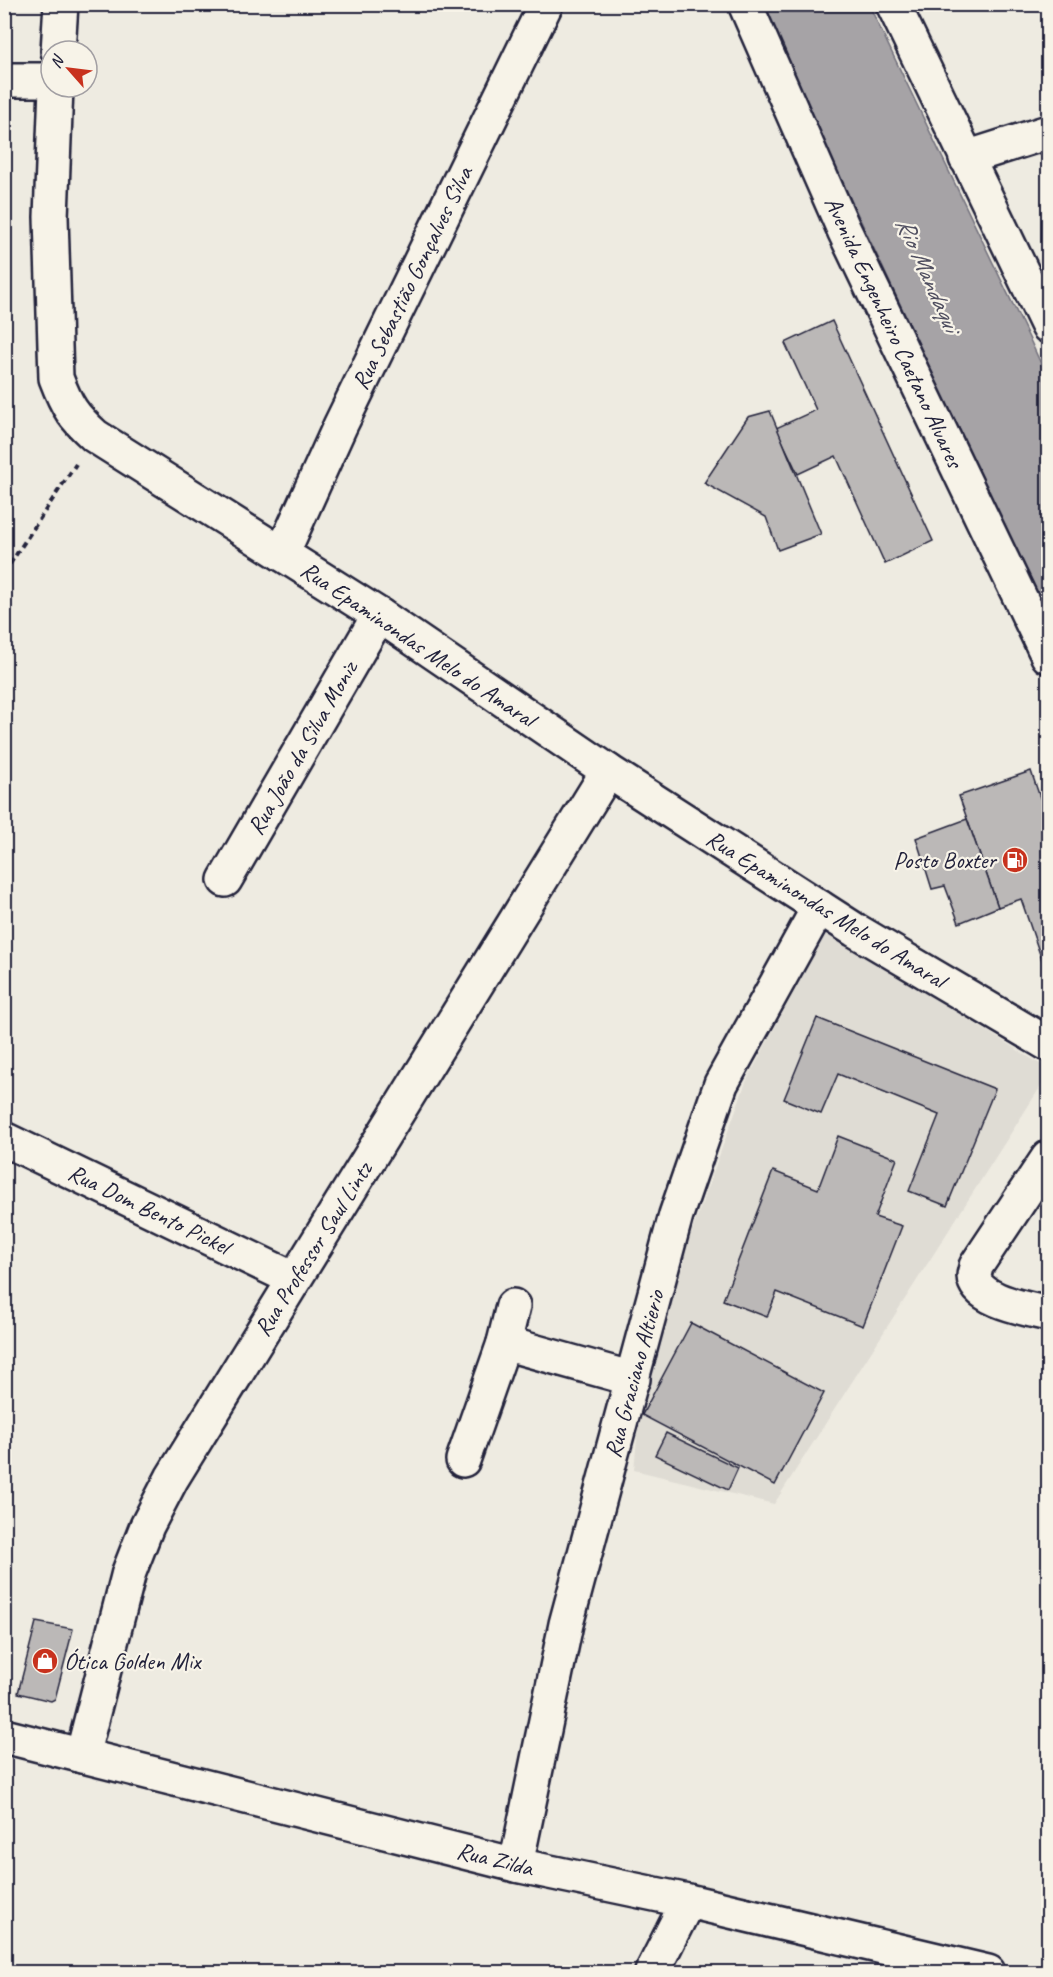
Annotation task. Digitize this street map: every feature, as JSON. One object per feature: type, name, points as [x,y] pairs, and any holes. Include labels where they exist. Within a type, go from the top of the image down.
[{"type":"street","points":[[59,39],[61,4]]},
{"type":"street","name":"Rua Sebastião Gonçalves Silva","points":[[282,554],[340,426],[546,4]]},
{"type":"street","name":"Avenida Engenheiro Caetano Alvares","points":[[745,4],[844,230],[1048,656]]},
{"type":"street","points":[[893,4],[1048,326]]},
{"type":"street","points":[[4,80],[39,80]]},
{"type":"street","name":"Rua Epaminondas Melo do Amaral","points":[[56,99],[51,217],[57,378],[63,397],[75,418],[95,436],[379,615],[608,771],[819,907],[884,948],[1048,1044]]},
{"type":"street","points":[[966,158],[1048,132]]},
{"type":"street","name":"Rua João da Silva Moniz","points":[[225,880],[379,615]]},
{"type":"street","name":"Rua Professor Saul Lintz","points":[[82,1756],[129,1572],[147,1526],[172,1478],[608,771]]},
{"type":"street","name":"Rua Graciano Altierio","points":[[516,1865],[566,1624],[676,1215],[721,1084],[819,907]]},
{"type":"street","name":"Rua Dom Bento Pickel","points":[[4,1139],[294,1279]]},
{"type":"street","points":[[1048,1158],[976,1266],[974,1277],[977,1284],[998,1301],[1048,1314]]},
{"type":"street","points":[[463,1460],[504,1343],[513,1306]]},
{"type":"street","points":[[504,1343],[633,1379]]},
{"type":"street","name":"Rua Zilda","points":[[4,1736],[516,1865],[688,1901],[988,1972]]},
{"type":"street","points":[[652,1972],[688,1901]]},
{"type":"path","points":[[4,573],[95,436]]},
{"type":"shaded area","points":[[826,931],[1048,1069],[1048,1075],[774,1504],[634,1470],[639,1417],[685,1250],[746,1082]]},
{"type":"water","name":"Rio Mandaqui","points":[[759,5],[869,5],[1031,342],[1048,379],[1048,618]]},
{"type":"building","points":[[832,321],[933,541],[885,564],[836,456],[798,474],[776,428],[816,410],[785,343]]},
{"type":"building","points":[[770,411],[821,534],[778,550],[766,517],[704,483],[748,417]]},
{"type":"building","name":"Posto Boxter","points":[[1031,771],[1048,821],[1048,971],[1046,972],[1021,899],[998,907],[959,796]]},
{"type":"building","points":[[967,819],[998,907],[959,923],[945,886],[932,889],[916,838]]},
{"type":"building","points":[[817,1018],[995,1089],[947,1206],[909,1191],[939,1115],[838,1074],[821,1114],[784,1099]]},
{"type":"building","points":[[838,1136],[897,1159],[875,1217],[902,1226],[863,1326],[777,1292],[767,1317],[723,1300],[773,1171],[818,1189]]},
{"type":"building","points":[[691,1323],[824,1393],[775,1485],[642,1415]]},
{"type":"building","points":[[666,1433],[738,1468],[728,1490],[655,1455]]},
{"type":"building","name":"Ótica Golden Mix","points":[[36,1622],[73,1629],[55,1699],[51,1701],[18,1693]]},
{"type":"place","name":"Posto Boxter","points":[[1015,860]]},
{"type":"place","name":"Ótica Golden Mix","points":[[45,1661]]}]
